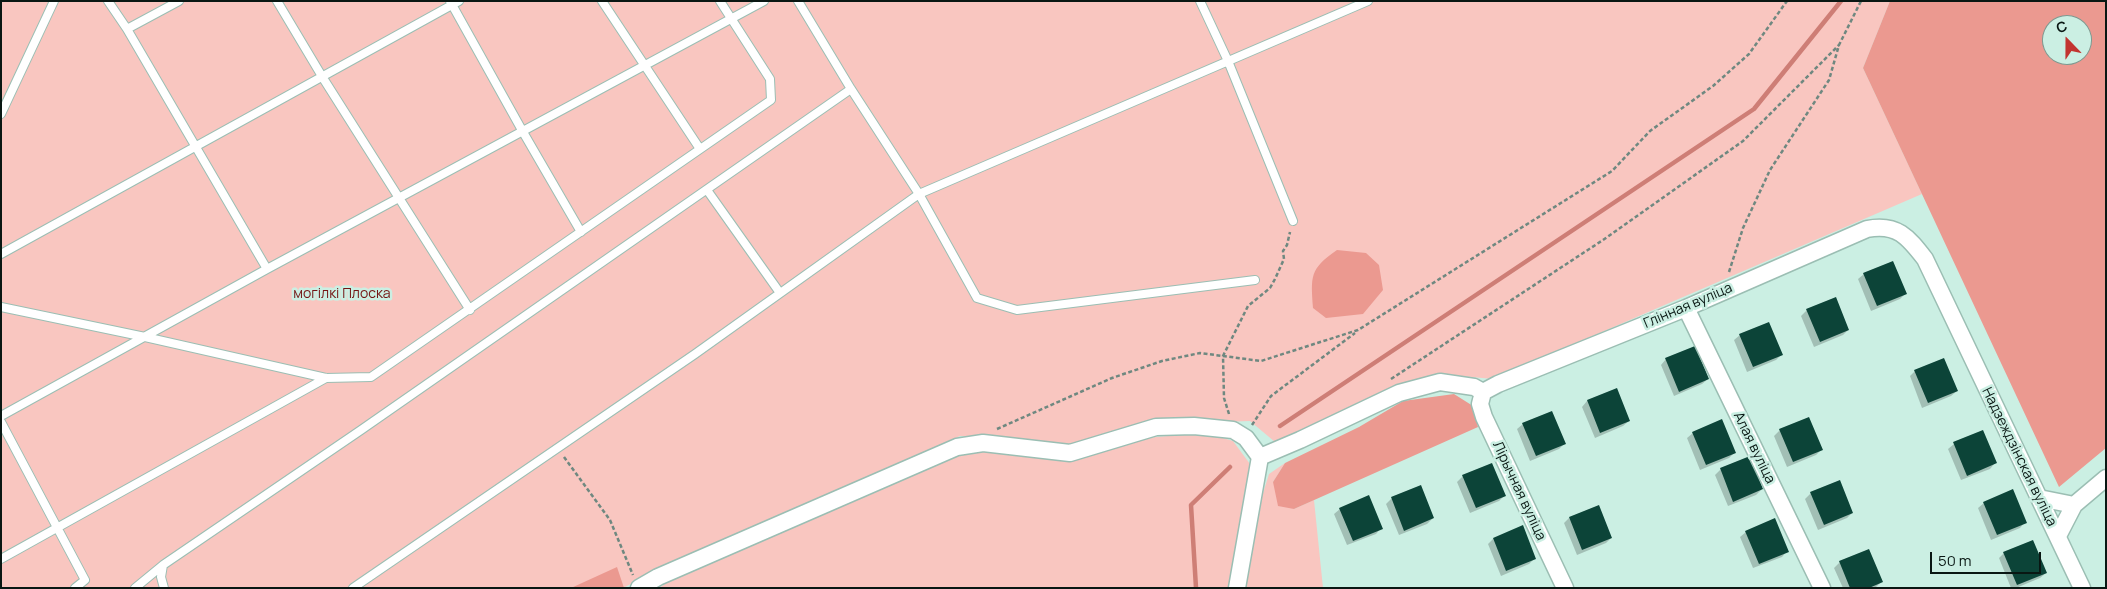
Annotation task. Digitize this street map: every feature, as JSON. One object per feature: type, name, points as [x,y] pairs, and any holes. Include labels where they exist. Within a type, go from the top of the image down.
[{"type":"street","name":"Глінная вуліца","points":[[1483,392],[1498,384],[1686,308],[1867,229],[1877,227],[1894,229]]},
{"type":"street","name":"Надзеждзінская вуліца","points":[[1894,229],[1910,239],[1925,259],[2082,588]]},
{"type":"street","name":"Алая вуліца","points":[[1686,308],[1822,588]]},
{"type":"street","points":[[1260,457],[1399,393],[1440,382],[1474,387],[1483,392]]},
{"type":"street","name":"Лірычная вуліца","points":[[1483,392],[1480,404],[1484,417],[1565,588]]},
{"type":"street","points":[[637,583],[658,577],[957,447],[983,442],[1070,453],[1156,427],[1194,426],[1239,434],[1260,457]]},
{"type":"street","points":[[1237,588],[1260,457]]},
{"type":"street","points":[[2058,536],[2074,505],[2106,478]]},
{"type":"street","points":[[2039,498],[2074,505]]},
{"type":"lane","points":[[2,108],[54,1]]},
{"type":"lane","points":[[108,1],[127,29],[267,269]]},
{"type":"lane","points":[[127,29],[179,1]]},
{"type":"lane","points":[[277,1],[323,78],[470,310]]},
{"type":"lane","points":[[602,1],[700,149]]},
{"type":"lane","points":[[1,307],[326,378],[371,377],[771,100],[770,78],[720,1]]},
{"type":"lane","points":[[1,416],[267,269],[764,1]]},
{"type":"lane","points":[[798,1],[851,90],[919,194],[977,298],[1017,310],[1255,280]]},
{"type":"lane","points":[[1200,1],[1228,61],[1293,221]]},
{"type":"lane","points":[[353,588],[780,293],[919,194],[1368,1]]},
{"type":"lane","points":[[1,254],[323,78],[454,2],[523,132],[581,232]]},
{"type":"lane","points":[[135,588],[163,566],[851,90]]},
{"type":"lane","points":[[707,190],[780,293]]},
{"type":"lane","points":[[1,559],[326,378]]},
{"type":"lane","points":[[1,422],[85,580],[75,588]]},
{"type":"lane","points":[[163,566],[161,577],[164,588]]},
{"type":"path","points":[[1223,356],[1224,398],[1239,434],[1259,413],[1271,396],[1358,330],[1612,171],[1650,130],[1714,86],[1750,54],[1787,1]]},
{"type":"path","points":[[1724,290],[1750,211],[1770,170],[1829,80],[1839,45],[1861,1]]},
{"type":"path","points":[[1390,379],[1604,240],[1742,141],[1839,45]]},
{"type":"path","points":[[993,430],[1112,378],[1153,364],[1200,353],[1261,361],[1358,330]]},
{"type":"path","points":[[557,448],[610,520],[637,583]]},
{"type":"green space","name":"могілкі Плоска","points":[[1,1],[1890,1],[1863,68],[1922,194],[1493,379],[1440,374],[1407,382],[1275,442],[1250,421],[1219,422],[1064,447],[1005,437],[960,436],[670,564],[623,588],[1,588]]},
{"type":"green space","points":[[1206,433],[1233,441],[1250,464],[1231,588],[659,588],[674,578],[958,452],[1001,451],[1062,461],[1155,437]]},
{"type":"green space","points":[[1285,463],[1273,482],[1294,509],[1314,500],[1323,588],[1246,588],[1259,506],[1269,474]]},
{"type":"shaded area","points":[[1890,1],[2106,1],[2106,448],[2059,487],[1863,68]]},
{"type":"shaded area","points":[[1337,250],[1366,253],[1379,265],[1383,290],[1363,314],[1326,318],[1313,308],[1312,281],[1314,274],[1321,263]]},
{"type":"shaded area","points":[[1454,394],[1473,406],[1478,427],[1294,509],[1278,506],[1273,482],[1285,463],[1359,427],[1403,401]]},
{"type":"shaded area","points":[[617,567],[624,588],[571,588]]},
{"type":"building","points":[[1893,261],[1907,294],[1877,306],[1863,273]]},
{"type":"building","points":[[1836,297],[1849,330],[1820,342],[1806,309]]},
{"type":"building","points":[[1769,322],[1783,355],[1753,367],[1739,334]]},
{"type":"building","points":[[1695,346],[1709,379],[1679,392],[1665,358]]},
{"type":"building","points":[[1944,358],[1958,391],[1928,403],[1914,370]]},
{"type":"building","points":[[1617,388],[1630,421],[1600,433],[1587,400]]},
{"type":"building","points":[[1552,411],[1566,444],[1536,456],[1522,423]]},
{"type":"building","points":[[1809,417],[1823,450],[1793,462],[1779,429]]},
{"type":"building","points":[[1722,419],[1736,453],[1706,465],[1692,432]]},
{"type":"building","points":[[1983,430],[1997,463],[1967,476],[1953,442]]},
{"type":"building","points":[[1750,456],[1763,489],[1733,502],[1720,468]]},
{"type":"building","points":[[1492,463],[1506,496],[1476,508],[1462,475]]},
{"type":"building","points":[[1840,480],[1853,513],[1824,525],[1810,492]]},
{"type":"building","points":[[1421,485],[1434,518],[1404,531],[1391,497]]},
{"type":"building","points":[[2013,489],[2027,523],[1997,535],[1983,502]]},
{"type":"building","points":[[1369,495],[1383,529],[1353,541],[1339,508]]},
{"type":"building","points":[[1599,505],[1612,538],[1582,550],[1569,517]]},
{"type":"building","points":[[1775,518],[1789,552],[1759,564],[1745,531]]},
{"type":"building","points":[[1523,525],[1536,559],[1506,571],[1493,538]]},
{"type":"building","points":[[2033,540],[2047,573],[2017,585],[2003,552]]},
{"type":"building","points":[[1869,549],[1883,582],[1869,588],[1850,588],[1839,561]]},
{"type":"waterway","points":[[1280,426],[1754,109],[1841,1]]},
{"type":"waterway","points":[[1196,588],[1191,505],[1230,467]]}]
